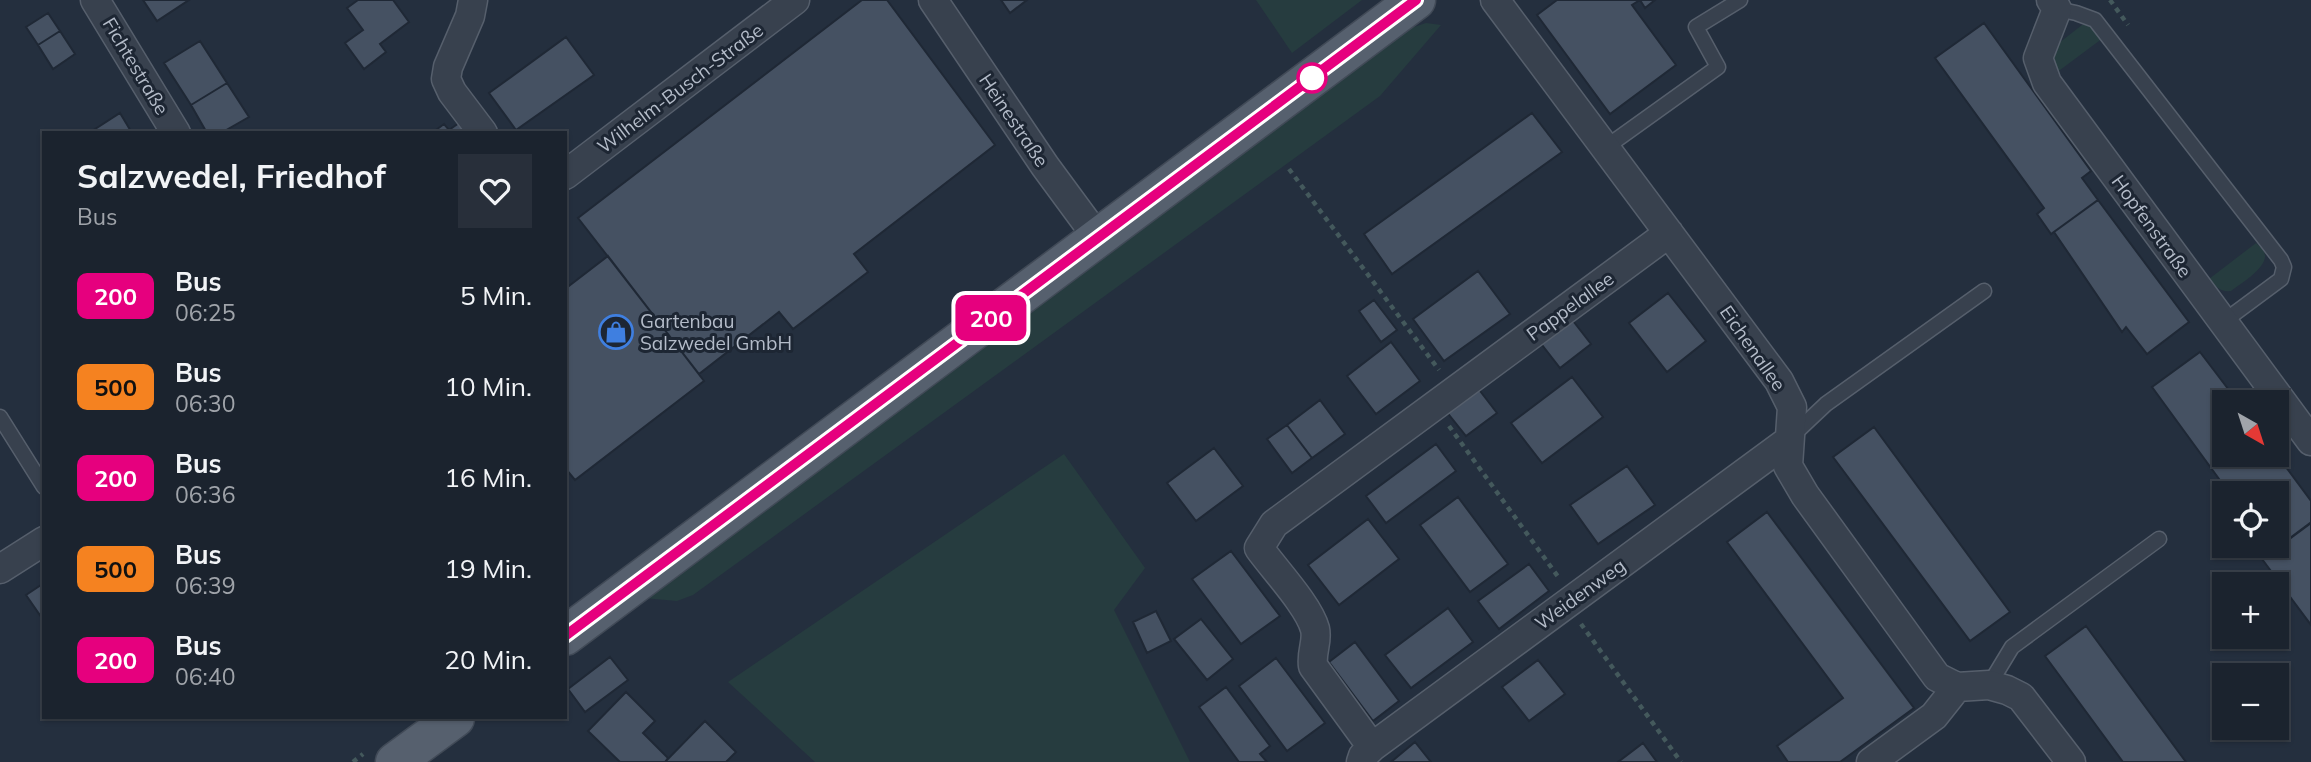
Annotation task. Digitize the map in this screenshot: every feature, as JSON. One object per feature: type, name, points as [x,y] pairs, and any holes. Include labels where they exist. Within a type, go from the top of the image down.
[{"type":"main road","points":[[567,635],[1416,0]]},
{"type":"main road","points":[[395,762],[454,719]]},
{"type":"street","name":"Fichtestraße","points":[[95,0],[175,131]]},
{"type":"street","points":[[473,0],[470,16],[448,67],[446,79],[452,92],[482,131]]},
{"type":"street","name":"Wilhelm-Busch-Straße","points":[[567,173],[795,0]]},
{"type":"street","name":"Heinestraße","points":[[933,0],[1097,238]]},
{"type":"street","name":"Eichenallee","points":[[1495,0],[1779,381],[1792,407],[1788,466],[1805,495],[1937,677],[1957,687]]},
{"type":"street","name":"Hopfenstraße","points":[[2054,4],[2038,58],[2043,74],[2311,441]]},
{"type":"street","name":"Pappelallee","points":[[1453,391],[1669,233]]},
{"type":"street","name":"Weidenweg","points":[[1453,391],[1274,524],[1259,548],[1309,615],[1316,641],[1311,653],[1313,666],[1367,754],[1788,441]]},
{"type":"street","points":[[0,569],[42,542]]},
{"type":"street","points":[[1871,762],[1934,716],[1957,687],[1989,685],[2021,696],[2071,762]]},
{"type":"lane","points":[[1605,148],[1718,67],[1696,27],[1740,0]]},
{"type":"lane","points":[[2054,4],[2095,20],[2281,260],[2284,267],[2281,279],[2223,322]]},
{"type":"lane","points":[[1788,441],[1826,404],[1984,291]]},
{"type":"lane","points":[[0,417],[42,484]]},
{"type":"lane","points":[[1989,685],[2012,647],[2159,539]]},
{"type":"path","points":[[1289,169],[1453,391],[1570,601],[1681,762]]},
{"type":"green space","points":[[1256,0],[1362,0],[1292,53]]},
{"type":"green space","points":[[1426,23],[1441,25],[1380,96],[693,595],[677,601],[643,598],[1393,34]]},
{"type":"green space","points":[[2088,24],[2103,38],[2056,73],[2050,50],[2082,25]]},
{"type":"green space","points":[[2256,243],[2265,257],[2259,269],[2247,279],[2231,291],[2224,291],[2209,279]]},
{"type":"green space","points":[[1064,454],[1145,568],[1114,610],[1190,762],[815,762],[728,682]]},
{"type":"building","points":[[143,0],[189,0],[157,21]]},
{"type":"building","points":[[358,0],[393,0],[409,22],[380,44],[386,52],[364,69],[345,43],[363,30],[347,8]]},
{"type":"building","points":[[862,0],[887,0],[995,145],[854,254],[868,272],[793,329],[779,312],[699,374],[578,218]]},
{"type":"building","points":[[1001,0],[1027,0],[1010,13]]},
{"type":"building","points":[[1557,0],[1640,0],[1632,5],[1676,65],[1610,114],[1537,15]]},
{"type":"building","points":[[1640,0],[1655,0],[1645,8]]},
{"type":"building","points":[[48,13],[60,31],[38,45],[26,27]]},
{"type":"building","points":[[1984,23],[2091,171],[2082,178],[2098,200],[2051,234],[2037,214],[2044,208],[1935,58]]},
{"type":"building","points":[[60,31],[75,54],[53,69],[38,45]]},
{"type":"building","points":[[566,37],[594,75],[516,130],[489,93]]},
{"type":"building","points":[[200,41],[227,83],[191,105],[164,63]]},
{"type":"building","points":[[227,83],[249,117],[224,131],[206,131],[191,105]]},
{"type":"building","points":[[120,113],[131,131],[92,131]]},
{"type":"building","points":[[1532,113],[1562,152],[1392,274],[1364,234]]},
{"type":"building","points":[[459,123],[465,131],[435,131],[444,124],[449,130]]},
{"type":"building","points":[[2098,200],[2189,322],[2147,354],[2126,327],[2122,332],[2054,232]]},
{"type":"building","name":"Gartenbau Salzwedel GmbH","points":[[608,256],[704,381],[575,480],[567,470],[567,287]]},
{"type":"building","points":[[1478,271],[1510,314],[1444,361],[1413,319]]},
{"type":"building","points":[[1668,293],[1706,341],[1667,372],[1629,323]]},
{"type":"building","points":[[1374,300],[1397,330],[1381,342],[1359,311]]},
{"type":"building","points":[[1570,317],[1591,344],[1560,368],[1539,341]]},
{"type":"building","points":[[1391,342],[1420,381],[1376,414],[1347,376]]},
{"type":"building","points":[[2200,352],[2229,390],[2212,390],[2212,467],[2286,467],[2311,501],[2311,523],[2289,539],[2289,481],[2221,481],[2152,387]]},
{"type":"building","points":[[1572,377],[1603,417],[1542,463],[1511,423]]},
{"type":"building","points":[[1477,387],[1497,413],[1466,436],[1446,411]]},
{"type":"building","points":[[1320,400],[1345,434],[1312,458],[1287,425]]},
{"type":"building","points":[[1287,425],[1312,458],[1292,473],[1267,439]]},
{"type":"building","points":[[1874,427],[2010,612],[1970,641],[1833,457]]},
{"type":"building","points":[[1436,444],[1456,471],[1386,523],[1366,496]]},
{"type":"building","points":[[1214,448],[1243,486],[1196,521],[1167,483]]},
{"type":"building","points":[[1627,466],[1655,505],[1598,544],[1570,505]]},
{"type":"building","points":[[1458,497],[1508,564],[1470,592],[1420,525]]},
{"type":"building","points":[[1767,512],[1914,708],[1840,762],[1788,762],[1777,746],[1843,698],[1727,542]]},
{"type":"building","points":[[1368,519],[1399,559],[1339,605],[1308,565]]},
{"type":"building","points":[[2311,524],[2311,625],[2289,595],[2289,572],[2272,572],[2262,559],[2289,558],[2289,539]]},
{"type":"building","points":[[1231,551],[1280,616],[1241,644],[1192,579]]},
{"type":"building","points":[[1529,564],[1549,591],[1499,629],[1478,601]]},
{"type":"building","points":[[42,584],[42,618],[26,595]]},
{"type":"building","points":[[1448,608],[1473,642],[1411,688],[1385,655]]},
{"type":"building","points":[[1156,611],[1171,641],[1147,653],[1133,622]]},
{"type":"building","points":[[1201,619],[1233,659],[1207,680],[1174,639]]},
{"type":"building","points":[[2086,626],[2186,762],[2123,762],[2045,656]]},
{"type":"building","points":[[1355,642],[1399,701],[1373,721],[1329,662]]},
{"type":"building","points":[[610,657],[628,680],[585,712],[568,689]]},
{"type":"building","points":[[1276,658],[1325,723],[1287,751],[1239,686]]},
{"type":"building","points":[[1538,660],[1565,694],[1529,721],[1502,687]]},
{"type":"building","points":[[1226,687],[1270,746],[1260,754],[1267,762],[1239,762],[1199,707]]},
{"type":"building","points":[[626,692],[655,721],[643,733],[668,758],[665,762],[620,762],[588,731]]},
{"type":"building","points":[[705,721],[736,752],[726,762],[665,762]]},
{"type":"building","points":[[1415,742],[1431,762],[1391,762]]},
{"type":"building","points":[[1643,743],[1657,762],[1618,762]]},
{"type":"bus line","name":"200","points":[[567,635],[1416,0]]},
{"type":"place","name":"Gartenbau Salzwedel GmbH","points":[[616,332]]}]
